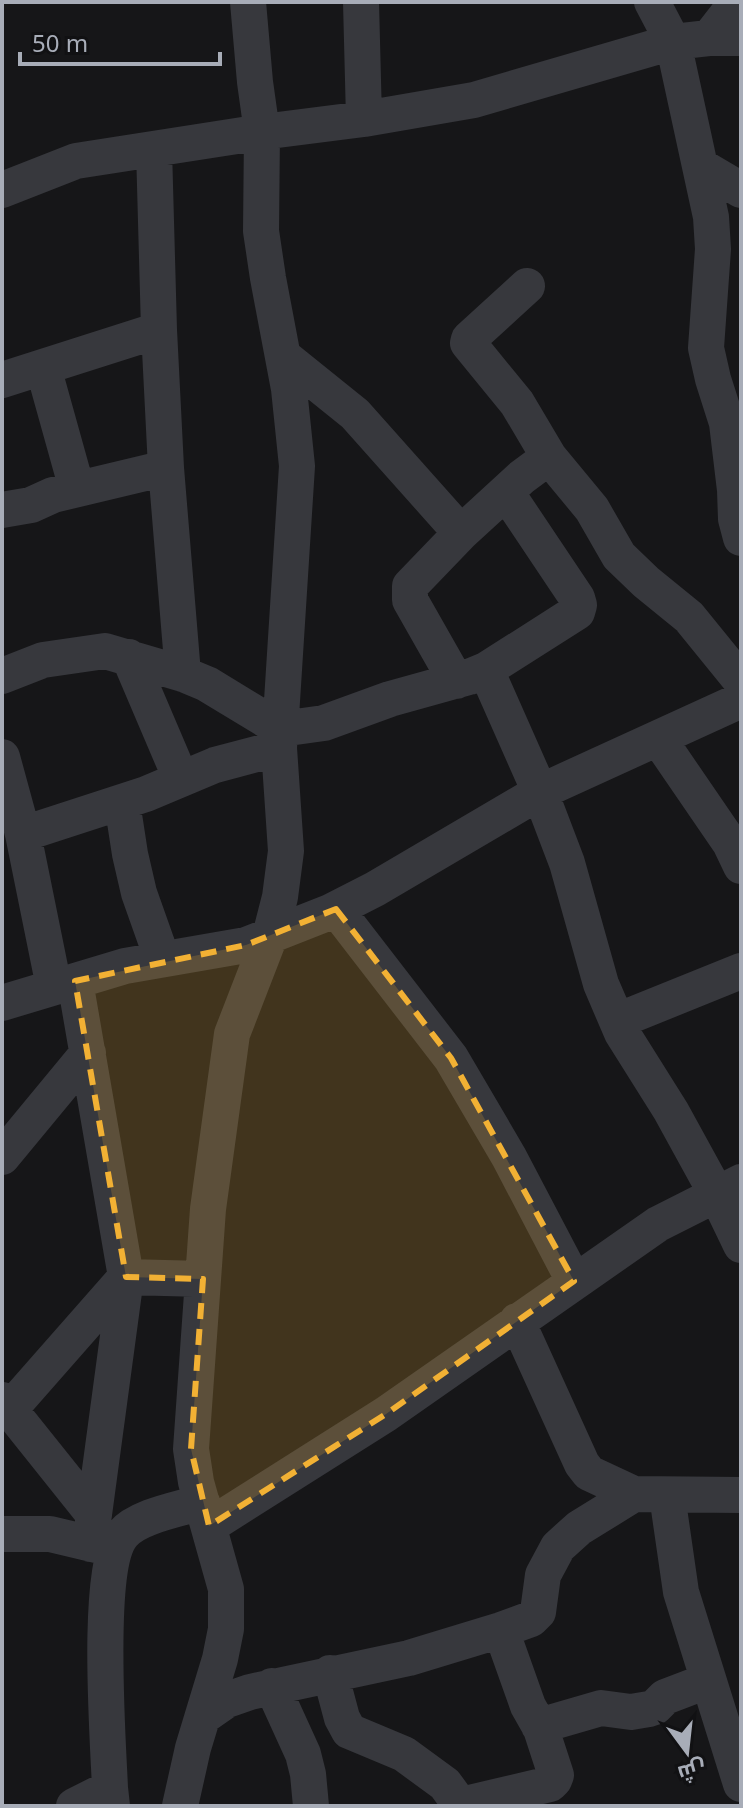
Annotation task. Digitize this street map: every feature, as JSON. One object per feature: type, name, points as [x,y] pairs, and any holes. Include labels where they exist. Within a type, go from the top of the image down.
[{"type":"street","points":[[180,1806],[226,1629],[226,1589],[196,1482],[191,1449],[208,1209],[232,1034],[270,936],[280,897],[286,851],[280,738],[297,466],[289,389],[261,231],[262,132],[248,2]]},
{"type":"street","points":[[361,2],[364,119]]},
{"type":"street","points":[[652,2],[673,42],[711,217],[713,249],[706,348],[727,423],[736,519],[741,538]]},
{"type":"street","points":[[2,190],[76,161],[474,100],[673,42],[725,38],[737,2]]},
{"type":"street","points":[[154,149],[166,468],[183,674]]},
{"type":"street","points":[[702,167],[741,190]]},
{"type":"street","points":[[527,286],[468,343],[517,403],[549,457],[592,509],[619,556],[689,617],[741,681]]},
{"type":"street","points":[[2,380],[159,330]]},
{"type":"street","points":[[283,356],[355,414],[461,533]]},
{"type":"street","points":[[43,367],[77,489]]},
{"type":"street","points":[[549,457],[461,533],[410,586],[410,600],[471,675],[540,792],[567,863],[601,984],[622,1033],[671,1111],[729,1187],[741,1245]]},
{"type":"street","points":[[2,510],[166,468]]},
{"type":"street","points":[[23,834],[146,794],[280,738],[390,699],[471,675],[577,612],[577,598],[506,492]]},
{"type":"street","points":[[2,676],[43,660],[105,651],[207,684],[280,738]]},
{"type":"street","points":[[129,657],[181,779]]},
{"type":"street","points":[[2,1003],[125,966],[246,945],[336,909],[540,792],[741,700]]},
{"type":"street","points":[[658,738],[736,845]]},
{"type":"street","points":[[2,757],[65,984],[88,1053],[126,1277],[99,1536]]},
{"type":"street","points":[[122,802],[139,893],[162,958]]},
{"type":"street","points":[[336,909],[451,1058],[509,1157],[574,1281]]},
{"type":"street","points":[[617,1021],[741,971]]},
{"type":"street","points":[[2,1157],[88,1053]]},
{"type":"street","points":[[2,1534],[99,1536],[123,1533],[139,1522],[206,1514],[386,1414],[658,1224],[729,1187]]},
{"type":"street","points":[[74,1806],[111,1797],[105,1645],[111,1563],[99,1536],[6,1405],[126,1277],[203,1279]]},
{"type":"street","points":[[517,1321],[582,1464],[589,1473],[651,1494],[741,1495]]},
{"type":"street","points":[[204,1716],[227,1700],[272,1686],[409,1658],[531,1619],[538,1612],[543,1575],[558,1547],[579,1528],[651,1494]]},
{"type":"street","points":[[651,1494],[707,1681],[738,1766]]},
{"type":"street","points":[[330,1673],[342,1718],[349,1731],[404,1754],[445,1784],[461,1806],[550,1784],[556,1775],[501,1630]]},
{"type":"street","points":[[539,1726],[601,1708],[631,1712],[649,1709],[665,1697],[707,1681]]},
{"type":"street","points":[[272,1686],[303,1754],[311,1806]]},
{"type":"highlighted area","points":[[336,909],[451,1058],[574,1281],[386,1414],[209,1526],[191,1449],[203,1279],[126,1277],[75,981],[246,945]]}]
